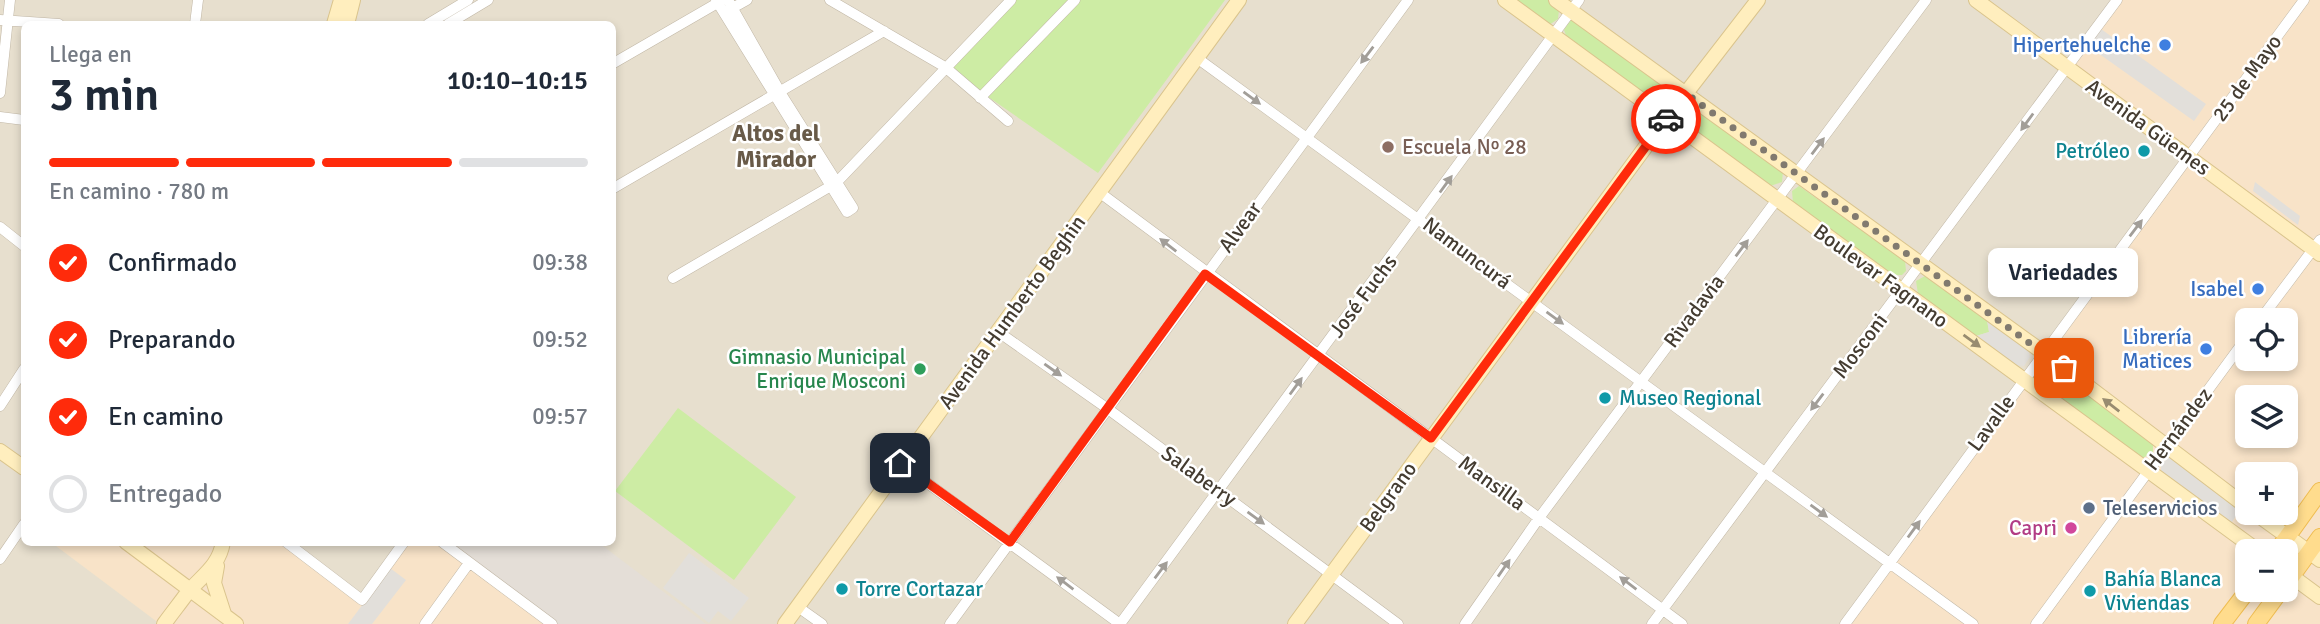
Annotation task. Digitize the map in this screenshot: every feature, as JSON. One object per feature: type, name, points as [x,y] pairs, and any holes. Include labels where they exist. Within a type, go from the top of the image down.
[{"type":"main road","points":[[2286,539],[2320,491]]},
{"type":"main road","points":[[2298,570],[2315,556],[2320,537]]},
{"type":"main road","points":[[2222,624],[2239,602]]},
{"type":"main road","points":[[2256,624],[2271,602]]},
{"type":"street","points":[[0,93],[4,21],[10,0]]},
{"type":"street","points":[[195,21],[198,0]]},
{"type":"street","points":[[335,21],[341,0]]},
{"type":"street","points":[[348,21],[353,0]]},
{"type":"street","points":[[433,21],[468,0]]},
{"type":"street","points":[[453,21],[488,0]]},
{"type":"street","points":[[616,62],[724,4],[747,0]]},
{"type":"street","points":[[830,0],[945,67],[1008,121]]},
{"type":"street","points":[[673,278],[833,185],[1011,0]]},
{"type":"street","points":[[981,97],[1075,0]]},
{"type":"street","name":"Avenida Humberto Beghin","points":[[785,624],[1239,0]]},
{"type":"street","name":"Alvear","points":[[950,624],[1408,0]]},
{"type":"street","name":"Boulevar Fagnano","points":[[1505,0],[2241,539]]},
{"type":"street","name":"Boulevar Fagnano","points":[[1556,0],[1575,5],[1688,95],[2044,353],[2235,498]]},
{"type":"street","name":"Belgrano","points":[[1296,624],[1666,119],[1688,95],[1758,0]]},
{"type":"street","name":"Rivadavia","points":[[1465,624],[1539,518],[1926,0]]},
{"type":"street","name":"Avenida Güemes","points":[[1976,0],[2318,248]]},
{"type":"street","name":"Mosconi","points":[[1652,624],[2117,0]]},
{"type":"street","name":"25 de Mayo","points":[[2189,156],[2304,0]]},
{"type":"street","points":[[724,4],[833,185]]},
{"type":"street","name":"José Fuchs","points":[[1120,624],[1421,219],[1575,5]]},
{"type":"street","points":[[616,187],[884,32]]},
{"type":"street","name":"Namuncurá","points":[[1197,58],[1973,624]]},
{"type":"street","points":[[0,117],[21,120]]},
{"type":"street","name":"Lavalle","points":[[1845,624],[2189,156]]},
{"type":"street","name":"Mansilla","points":[[1099,192],[1205,274],[1682,624]]},
{"type":"street","points":[[0,227],[21,244]]},
{"type":"street","points":[[2270,308],[2318,248]]},
{"type":"street","name":"Salaberry","points":[[996,331],[1108,409],[1398,624]]},
{"type":"street","name":"Hernández","points":[[2036,624],[2235,353]]},
{"type":"street","points":[[0,406],[21,374]]},
{"type":"street","points":[[0,452],[21,466]]},
{"type":"street","points":[[900,463],[1120,624]]},
{"type":"street","points":[[2274,525],[2315,556]]},
{"type":"street","points":[[0,559],[21,528]]},
{"type":"street","points":[[132,546],[193,587],[230,620]]},
{"type":"street","points":[[164,624],[193,587],[207,577],[220,546]]},
{"type":"street","points":[[220,546],[214,583],[230,620]]},
{"type":"street","points":[[291,546],[362,600],[401,546]]},
{"type":"street","points":[[447,546],[552,624]]},
{"type":"street","points":[[425,624],[469,563]]},
{"type":"street","points":[[2298,586],[2320,597]]},
{"type":"street","points":[[798,607],[822,624]]},
{"type":"shaded area","points":[[0,0],[2320,0],[2320,624],[0,624]]},
{"type":"shaded area","points":[[2117,0],[2320,0],[2320,624],[1845,624],[2189,157],[2067,67]]},
{"type":"shaded area","points":[[2101,29],[2206,104],[2194,121],[2088,46]]},
{"type":"shaded area","points":[[2255,182],[2300,216],[2298,225],[2253,191]]},
{"type":"shaded area","points":[[1987,320],[2027,348],[2030,357],[2024,366],[2015,365],[1976,336],[1989,332]]},
{"type":"shaded area","points":[[2169,456],[2235,502],[2235,518],[2230,525],[2161,473],[2161,465]]},
{"type":"shaded area","points":[[56,546],[290,546],[361,600],[402,546],[446,546],[552,624],[160,624]]},
{"type":"shaded area","points":[[446,546],[603,546],[706,624],[552,624]]},
{"type":"shaded area","points":[[689,553],[749,598],[731,621],[718,611],[709,623],[663,588]]},
{"type":"shaded area","points":[[390,568],[406,580],[372,624],[348,624]]},
{"type":"green space","points":[[1004,0],[1225,0],[1098,173],[945,67]]},
{"type":"green space","points":[[1513,0],[1549,0],[1559,10],[1558,19],[1549,25]]},
{"type":"green space","points":[[1570,20],[1576,21],[1673,93],[1667,104],[1658,104],[1567,38],[1564,30]]},
{"type":"green space","points":[[1690,104],[1783,171],[1782,182],[1770,186],[1682,121],[1682,108]]},
{"type":"green space","points":[[1799,186],[1905,261],[1906,271],[1902,275],[1893,275],[1793,203],[1792,191]]},
{"type":"green space","points":[[1925,276],[1987,320],[1989,332],[1976,336],[1918,294],[1916,281]]},
{"type":"green space","points":[[2044,367],[2051,367],[2153,443],[2153,452],[2143,458],[2042,386],[2037,375]]},
{"type":"green space","points":[[678,408],[796,497],[734,580],[616,490]]},
{"type":"way so far","points":[[1666,119],[1688,95],[2064,368]]},
{"type":"place","name":"Hipertehuelche","points":[[2165,45]]},
{"type":"place","name":"Escuela Nº 28","points":[[1388,147]]},
{"type":"place","name":"Petróleo","points":[[2144,151]]},
{"type":"place","name":"Isabel","points":[[2258,289]]},
{"type":"place","name":"Librería Matices","points":[[2206,349]]},
{"type":"place","name":"Variedades","points":[[2064,368]]},
{"type":"place","name":"Gimnasio Municipal Enrique Mosconi","points":[[920,369]]},
{"type":"place","name":"Museo Regional","points":[[1605,398]]},
{"type":"place","name":"Teleservicios","points":[[2089,508]]},
{"type":"place","name":"Capri","points":[[2071,528]]},
{"type":"place","name":"Torre Cortazar","points":[[842,589]]},
{"type":"place","name":"Bahía Blanca Viviendas","points":[[2090,591]]},
{"type":"district","name":"Altos del Mirador","points":[[776,146]]},
{"type":"route","points":[[900,463],[1010,542],[1205,274],[1431,438],[1666,119]]}]
